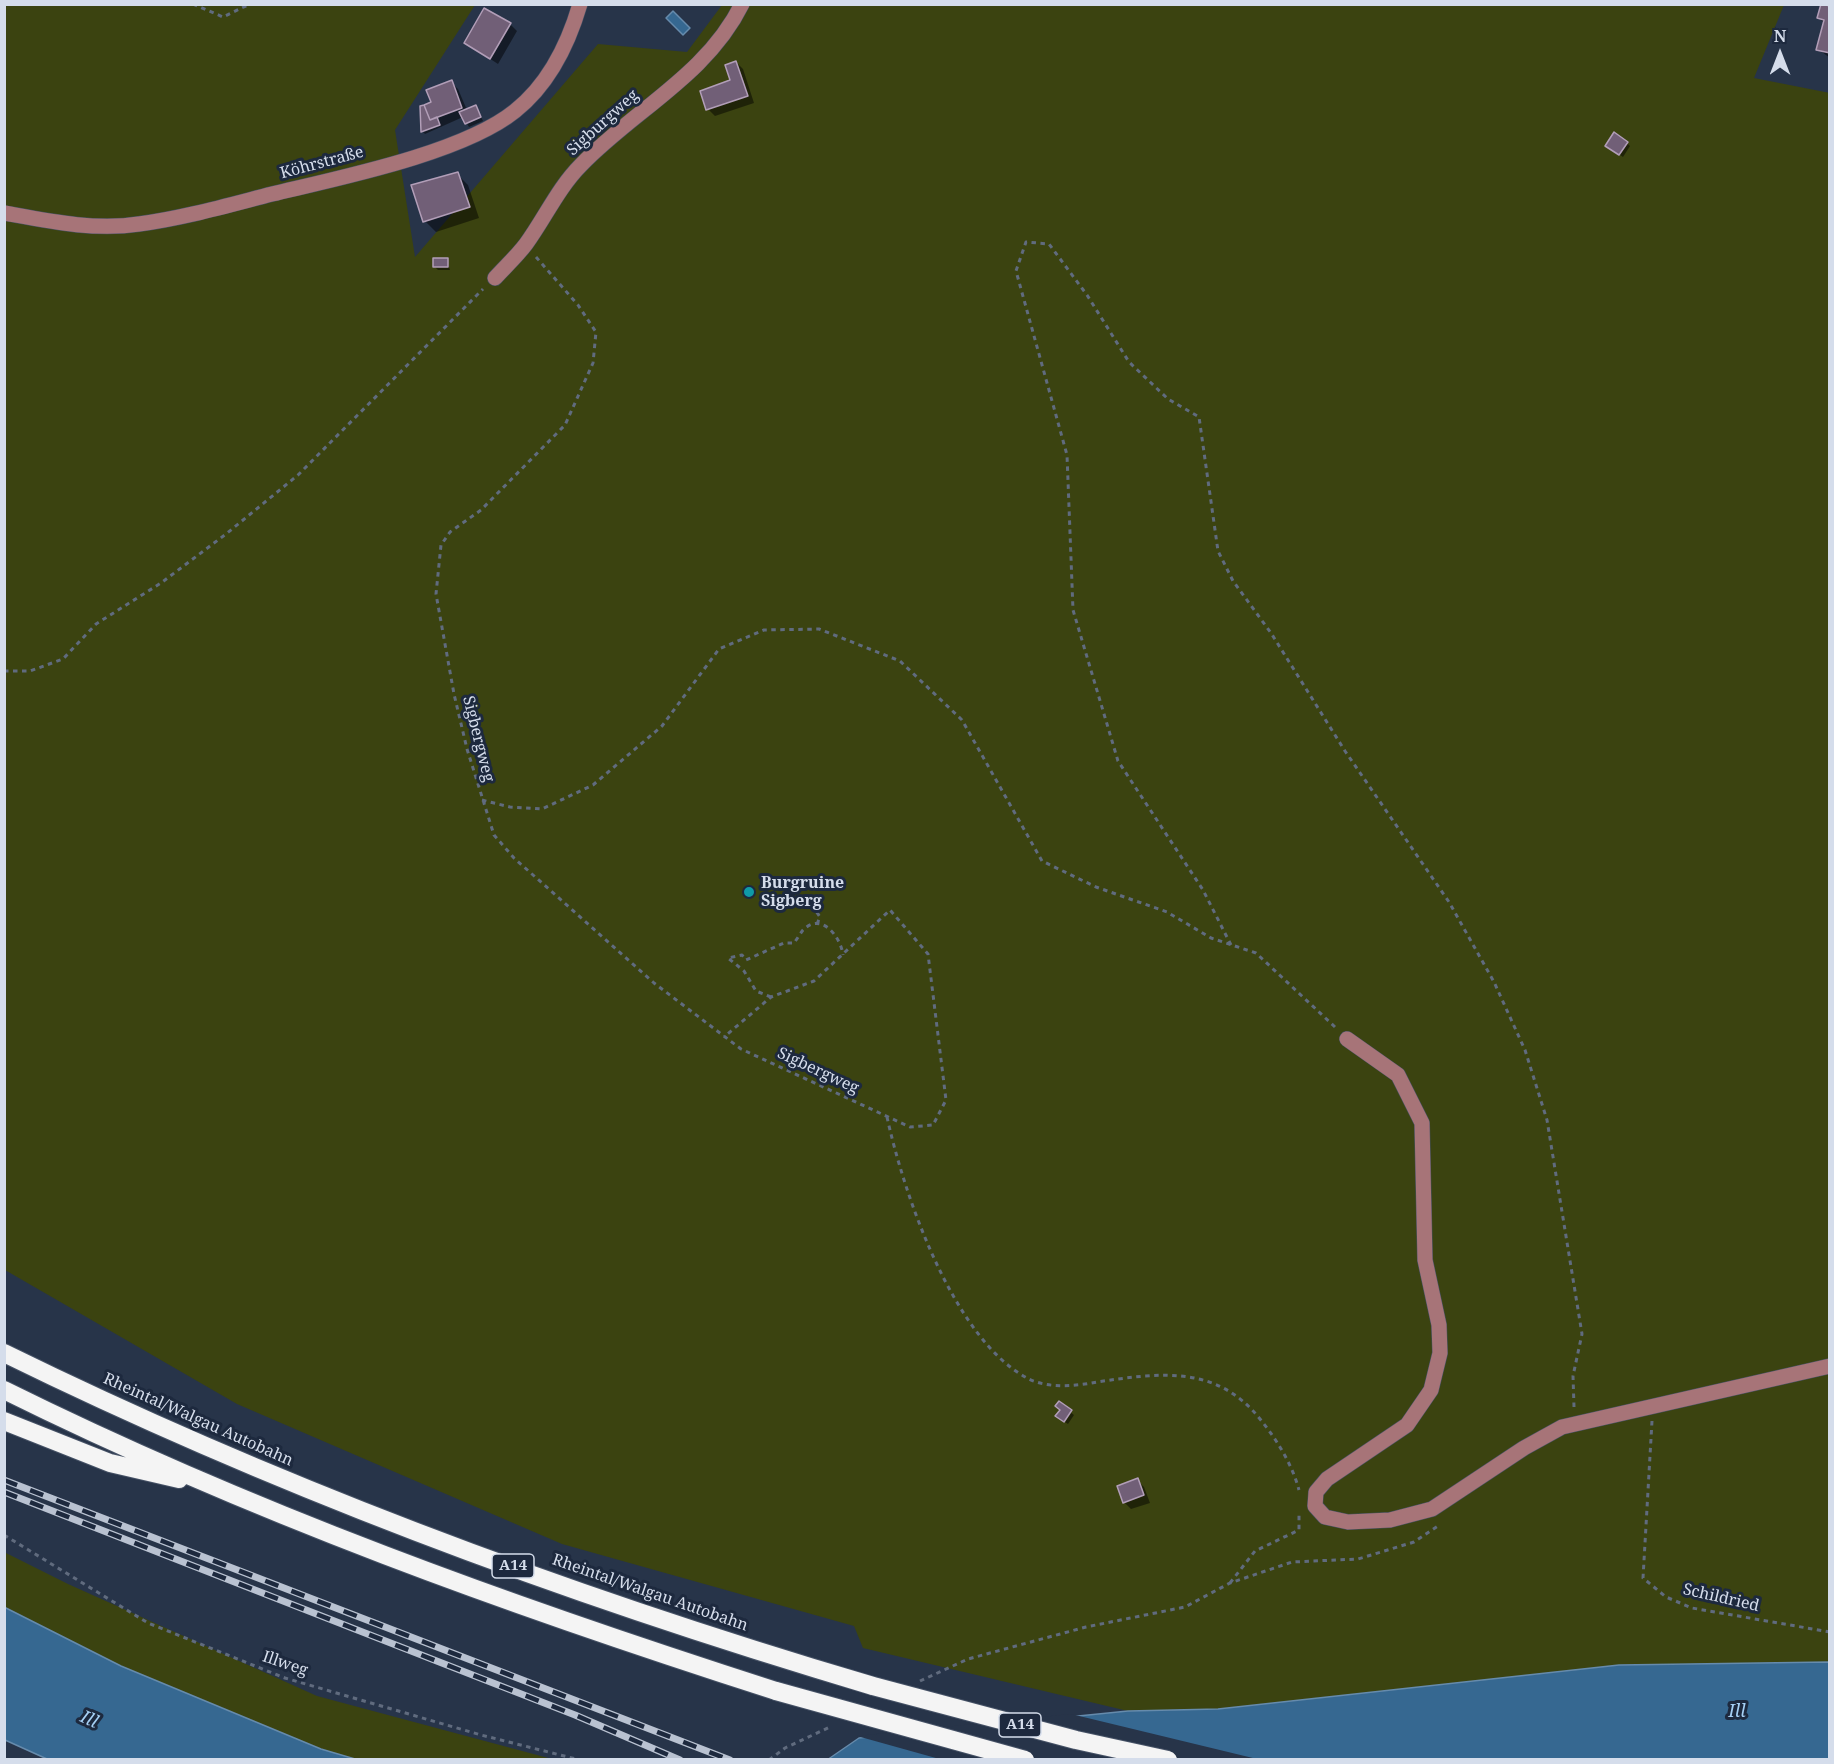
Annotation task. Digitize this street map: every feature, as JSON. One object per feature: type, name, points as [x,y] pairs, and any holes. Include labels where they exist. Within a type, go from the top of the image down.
[{"type":"highway","name":"Rheintal/Walgau Autobahn","points":[[4,1353],[291,1483],[619,1606],[873,1686],[1076,1740],[1168,1760]]},
{"type":"highway","name":"A14","points":[[4,1390],[74,1425],[227,1491],[422,1569],[659,1653],[776,1691],[1025,1760]]},
{"type":"highway","points":[[4,1420],[110,1463],[227,1491]]},
{"type":"street","name":"Köhrstraße","points":[[4,213],[94,226],[139,224],[343,177],[442,147],[480,132],[514,112],[531,96],[560,56],[571,34],[580,4]]},
{"type":"street","name":"Sigburgweg","points":[[495,278],[526,243],[547,209],[580,165],[638,114],[691,73],[732,25],[742,4]]},
{"type":"street","points":[[1347,1039],[1398,1075],[1422,1123],[1425,1260],[1439,1325],[1440,1353],[1431,1390],[1407,1425],[1327,1479],[1316,1492],[1315,1506],[1324,1517],[1348,1522],[1390,1520],[1432,1509],[1545,1435],[1575,1424],[1654,1404],[1830,1366]]},
{"type":"path","points":[[193,4],[223,17],[250,4]]},
{"type":"path","points":[[1231,945],[1203,890],[1118,761],[1073,610],[1067,455],[1016,271],[1026,242],[1049,244],[1087,295],[1129,362],[1168,399],[1198,417],[1218,551],[1233,582],[1270,633],[1345,752],[1449,902],[1499,992],[1525,1050],[1547,1120],[1582,1335],[1573,1376],[1575,1424]]},
{"type":"path","name":"Sigbergweg","points":[[526,243],[546,271],[578,304],[596,333],[593,363],[565,425],[481,510],[450,532],[441,545],[436,594],[454,694],[482,800],[494,835],[514,858],[654,983],[741,1048],[910,1127],[933,1125],[946,1100],[928,954],[890,910],[869,932],[856,939],[843,957]]},
{"type":"path","points":[[4,671],[30,671],[63,659],[96,624],[161,583],[226,534],[298,475],[369,401],[418,356],[495,278]]},
{"type":"path","points":[[482,800],[510,807],[542,808],[593,785],[662,726],[719,649],[764,630],[819,629],[900,661],[962,720],[1042,861],[1096,887],[1167,912],[1211,938],[1256,953],[1347,1039]]},
{"type":"path","points":[[817,924],[820,917],[816,911],[822,906],[818,902]]},
{"type":"path","points":[[724,1036],[771,997],[814,981],[827,966],[843,957],[839,937],[832,929],[817,924],[804,929],[794,942],[784,943],[746,960],[742,955],[728,958],[744,971],[756,991],[771,997]]},
{"type":"path","points":[[887,1117],[898,1168],[922,1232],[963,1312],[991,1351],[1030,1380],[1067,1387],[1150,1375],[1190,1375],[1218,1385],[1248,1404],[1273,1435],[1295,1475],[1299,1491]]},
{"type":"path","name":"Schildried","points":[[1654,1404],[1643,1578],[1666,1597],[1692,1608],[1830,1632]]},
{"type":"path","points":[[1230,1584],[1255,1551],[1299,1530],[1299,1511]]},
{"type":"path","points":[[918,1682],[968,1659],[1086,1627],[1185,1607],[1230,1584],[1292,1562],[1358,1558],[1392,1549],[1414,1542],[1443,1522]]},
{"type":"path","name":"Illweg","points":[[4,1535],[148,1623],[285,1678],[481,1735],[580,1760]]},
{"type":"path","points":[[769,1760],[785,1748],[840,1722]]},
{"type":"green space","points":[[5,5],[475,5],[395,130],[415,257],[598,44],[687,52],[722,5],[1784,5],[1754,78],[1830,93],[1829,1662],[1619,1665],[1218,1709],[1128,1711],[863,1648],[854,1626],[562,1544],[237,1404],[5,1270]]},
{"type":"green space","points":[[4,1552],[68,1584],[317,1696],[552,1759],[355,1760],[321,1749],[121,1666],[5,1607]]},
{"type":"water","points":[[673,11],[690,28],[683,35],[666,18]]},
{"type":"water","name":"Ill","points":[[4,1607],[121,1666],[321,1749],[355,1759],[47,1759],[5,1740]]},
{"type":"water","name":"Ill","points":[[1829,1662],[1829,1759],[827,1760],[859,1738],[1128,1711],[1218,1709],[1619,1665]]},
{"type":"pier","points":[[1071,1714],[1257,1759],[943,1760],[857,1736]]},
{"type":"building","points":[[1821,4],[1830,6],[1830,53],[1816,50],[1824,20],[1817,18]]},
{"type":"building","points":[[484,8],[511,23],[490,59],[464,43]]},
{"type":"building","points":[[736,61],[748,96],[706,110],[700,91],[730,80],[725,65]]},
{"type":"building","points":[[452,80],[462,108],[430,120],[424,105],[431,102],[426,90]]},
{"type":"building","points":[[424,105],[430,120],[437,117],[440,125],[421,132],[420,106]]},
{"type":"building","points":[[476,105],[481,117],[465,124],[459,112]]},
{"type":"building","points":[[1614,132],[1628,142],[1619,155],[1605,146]]},
{"type":"building","points":[[458,172],[470,207],[423,222],[411,185]]},
{"type":"building","points":[[433,258],[448,258],[448,267],[433,267]]},
{"type":"building","points":[[1059,1401],[1072,1410],[1064,1422],[1055,1416],[1060,1410],[1055,1406]]},
{"type":"building","points":[[1138,1478],[1144,1495],[1123,1503],[1117,1486]]},
{"type":"railway","points":[[4,1480],[730,1760]]},
{"type":"railway","points":[[4,1492],[575,1715],[680,1760]]},
{"type":"place","name":"Burgruine Sigberg","points":[[749,892]]}]
